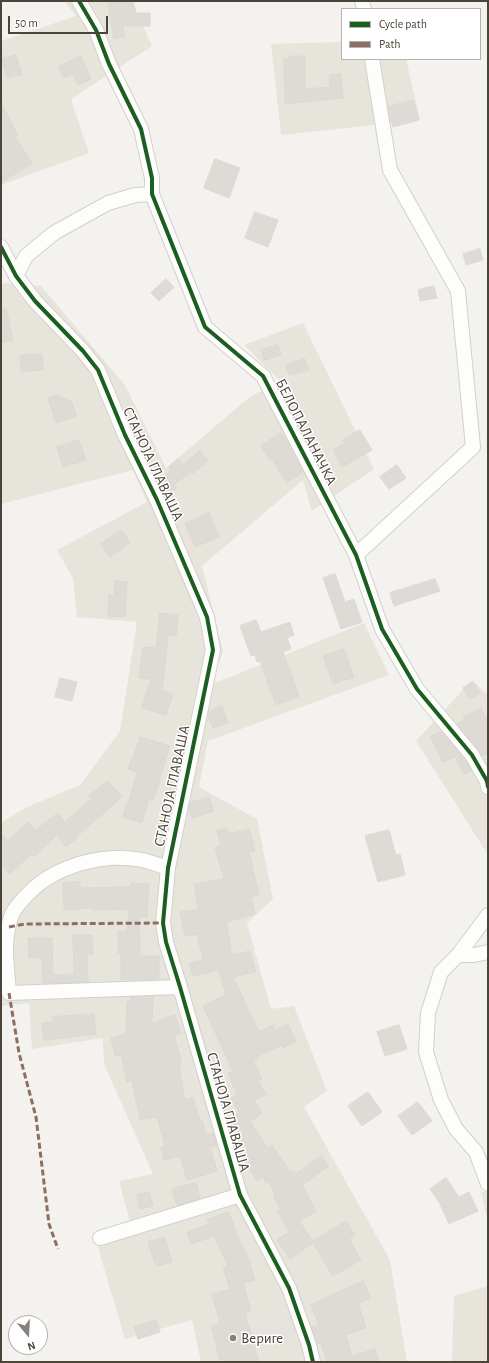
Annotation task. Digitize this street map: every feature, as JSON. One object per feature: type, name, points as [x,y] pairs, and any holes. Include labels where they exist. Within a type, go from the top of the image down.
[{"type":"street","name":"БЕЛОПАЛАНАЧКА","points":[[79,1],[96,30],[115,77],[141,129],[152,178],[152,194],[205,327],[263,376],[356,555],[382,629],[417,689],[472,755],[487,782],[488,787]]},
{"type":"street","points":[[356,555],[473,446],[458,291],[390,170],[372,60]]},
{"type":"street","points":[[16,276],[26,256],[54,233],[108,203],[135,196],[152,194]]},
{"type":"street","name":"СТАНОЈА ГЛАВАША","points":[[1,247],[16,276],[35,301],[83,351],[98,370],[125,436],[157,500],[207,618],[213,650],[168,868],[163,923],[166,942],[240,1195],[289,1288],[309,1345],[313,1362]]},
{"type":"street","points":[[168,868],[141,859],[116,858],[93,860],[73,865],[36,885],[24,897],[12,913],[5,928],[9,993],[180,987]]},
{"type":"street","points":[[488,915],[458,955],[440,972],[428,1013],[426,1052],[444,1106],[456,1129],[476,1152],[488,1159]]},
{"type":"street","points":[[458,955],[474,955],[488,952]]},
{"type":"street","points":[[476,1152],[488,1184]]},
{"type":"street","points":[[100,1238],[240,1195]]},
{"type":"shaded area","points":[[64,1],[132,1],[152,46],[71,99],[89,153],[1,185],[1,41],[76,16]]},
{"type":"shaded area","points":[[341,42],[341,60],[406,60],[420,120],[281,135],[271,44]]},
{"type":"shaded area","points":[[8,283],[41,286],[125,385],[166,468],[251,396],[281,382],[244,345],[303,323],[374,469],[312,511],[303,480],[202,566],[223,652],[210,685],[364,623],[389,675],[208,741],[199,787],[257,819],[273,899],[247,923],[271,1009],[294,1006],[327,1091],[304,1107],[390,1260],[407,1362],[201,1362],[192,1320],[125,1339],[94,1234],[130,1222],[119,1181],[153,1174],[104,1064],[103,1038],[32,1049],[29,1003],[1,1006],[1,823],[27,807],[80,785],[120,731],[137,622],[77,617],[73,578],[57,550],[147,502],[133,470],[1,504],[1,284]]},
{"type":"shaded area","points":[[472,680],[488,695],[488,855],[416,741]]},
{"type":"shaded area","points":[[481,1192],[488,1192],[488,1223]]},
{"type":"shaded area","points":[[488,1286],[488,1362],[452,1362],[454,1296]]},
{"type":"shaded area","points":[[289,1317],[296,1340],[263,1350],[256,1327]]},
{"type":"building","points":[[108,1],[133,1],[136,13],[150,13],[150,26],[123,26],[125,37],[114,39]]},
{"type":"building","points":[[16,55],[22,74],[7,78],[1,59]]},
{"type":"building","points":[[81,56],[91,79],[78,85],[73,74],[63,78],[58,67]]},
{"type":"building","points":[[290,56],[305,56],[305,89],[330,87],[329,75],[341,74],[343,98],[285,104],[284,59],[290,59]]},
{"type":"building","points":[[413,100],[419,120],[393,127],[388,107]]},
{"type":"building","points":[[1,102],[18,136],[15,137],[32,163],[1,183]]},
{"type":"building","points":[[215,159],[240,168],[229,198],[204,188]]},
{"type":"building","points":[[255,212],[278,220],[268,247],[245,238]]},
{"type":"building","points":[[480,249],[483,260],[466,265],[463,254]]},
{"type":"building","points":[[166,279],[174,287],[159,301],[151,293]]},
{"type":"building","points":[[434,286],[437,298],[420,301],[418,290]]},
{"type":"building","points":[[1,308],[6,308],[13,341],[1,343]]},
{"type":"building","points":[[278,345],[281,355],[264,360],[261,350]]},
{"type":"building","points":[[42,354],[43,370],[21,372],[20,356]]},
{"type":"building","points":[[305,359],[309,370],[289,375],[286,365]]},
{"type":"building","points":[[57,395],[72,402],[76,416],[56,423],[48,398]]},
{"type":"building","points":[[360,430],[372,450],[342,467],[333,450],[345,443],[343,440]]},
{"type":"building","points":[[281,433],[290,446],[289,447],[303,472],[287,483],[272,459],[270,460],[261,446]]},
{"type":"building","points":[[79,440],[86,460],[63,467],[57,447]]},
{"type":"building","points":[[200,451],[208,461],[192,474],[184,464]]},
{"type":"building","points":[[178,459],[189,473],[174,485],[177,488],[167,496],[161,489],[158,482],[171,470],[169,467]]},
{"type":"building","points":[[397,465],[406,478],[389,489],[380,477]]},
{"type":"building","points":[[209,513],[219,537],[195,547],[185,524]]},
{"type":"building","points":[[121,530],[130,542],[110,557],[101,544]]},
{"type":"building","points":[[335,574],[345,602],[354,599],[362,622],[341,629],[323,578]]},
{"type":"building","points":[[435,579],[440,591],[394,606],[390,593]]},
{"type":"building","points":[[115,581],[127,582],[125,617],[108,616],[109,595],[114,595]]},
{"type":"building","points":[[160,613],[178,615],[176,636],[168,635],[162,691],[173,694],[166,715],[142,708],[151,679],[139,678],[143,647],[156,648]]},
{"type":"building","points":[[256,620],[261,632],[290,622],[294,635],[287,638],[291,649],[283,652],[299,696],[276,705],[260,661],[257,662],[255,655],[251,656],[240,626]]},
{"type":"building","points":[[344,649],[354,677],[333,684],[323,656]]},
{"type":"building","points":[[60,678],[77,682],[72,701],[55,697]]},
{"type":"building","points":[[473,682],[480,693],[470,699],[463,688]]},
{"type":"building","points":[[222,706],[228,723],[213,728],[208,715],[209,711]]},
{"type":"building","points":[[481,708],[488,721],[488,753],[482,756],[457,724],[465,720],[463,718]]},
{"type":"building","points":[[441,731],[465,760],[471,771],[464,774],[455,757],[443,762],[431,737]]},
{"type":"building","points":[[140,737],[170,746],[153,801],[149,799],[142,823],[123,817],[137,772],[128,769]]},
{"type":"building","points":[[108,781],[122,797],[66,847],[57,835],[34,857],[31,854],[10,874],[1,865],[1,833],[8,841],[28,822],[36,830],[58,813],[65,822],[91,799],[89,796]]},
{"type":"building","points":[[209,797],[214,811],[192,818],[189,809],[190,803]]},
{"type":"building","points":[[227,828],[229,834],[249,829],[255,851],[249,852],[259,895],[251,897],[255,914],[226,922],[232,955],[250,951],[256,972],[233,977],[259,1032],[273,1025],[275,1031],[288,1024],[296,1042],[283,1048],[282,1045],[258,1056],[259,1058],[253,1060],[262,1079],[258,1081],[266,1094],[254,1101],[262,1113],[250,1122],[268,1148],[272,1145],[290,1172],[293,1170],[296,1174],[321,1156],[329,1166],[302,1185],[316,1211],[299,1221],[313,1241],[346,1221],[355,1235],[349,1239],[361,1260],[333,1276],[313,1243],[290,1259],[277,1240],[289,1232],[277,1211],[281,1209],[273,1196],[275,1195],[270,1182],[266,1183],[263,1177],[257,1181],[238,1152],[246,1147],[228,1121],[239,1113],[231,1098],[237,1095],[228,1073],[233,1071],[203,1006],[226,995],[219,970],[193,976],[189,963],[203,960],[197,934],[185,936],[180,912],[198,909],[194,884],[224,879],[215,847],[221,845],[217,831]]},
{"type":"building","points":[[389,830],[396,855],[400,854],[405,875],[378,882],[365,836]]},
{"type":"building","points":[[80,882],[80,888],[131,887],[131,883],[149,884],[147,917],[139,917],[140,956],[159,956],[159,979],[121,980],[121,953],[118,954],[118,931],[127,931],[129,909],[94,910],[94,908],[64,910],[63,883]]},
{"type":"building","points":[[73,935],[92,935],[93,954],[87,954],[88,982],[43,983],[42,957],[29,958],[28,938],[52,938],[53,975],[74,974]]},
{"type":"building","points":[[153,996],[152,1023],[175,1015],[181,1033],[174,1035],[182,1064],[179,1065],[185,1100],[193,1097],[206,1135],[213,1133],[217,1146],[210,1147],[217,1171],[187,1180],[180,1156],[164,1160],[161,1147],[165,1146],[157,1117],[140,1120],[132,1080],[127,1082],[121,1055],[115,1056],[111,1038],[126,1034],[127,1002],[130,1002],[130,997]]},
{"type":"building","points":[[94,1014],[96,1034],[44,1040],[42,1023],[53,1022],[53,1017]]},
{"type":"building","points":[[399,1025],[407,1049],[385,1056],[377,1032]]},
{"type":"building","points":[[368,1092],[382,1112],[362,1126],[348,1106]]},
{"type":"building","points":[[418,1102],[432,1121],[412,1135],[398,1116]]},
{"type":"building","points":[[446,1178],[459,1197],[469,1192],[478,1211],[449,1224],[439,1202],[430,1189]]},
{"type":"building","points":[[196,1183],[200,1198],[177,1206],[172,1189]]},
{"type":"building","points":[[149,1192],[153,1206],[140,1209],[137,1195]]},
{"type":"building","points":[[229,1212],[238,1237],[249,1260],[255,1280],[243,1283],[251,1311],[245,1313],[259,1362],[225,1362],[224,1359],[220,1360],[211,1326],[220,1323],[212,1294],[230,1289],[223,1268],[228,1266],[214,1236],[191,1244],[187,1232],[209,1224],[207,1220]]},
{"type":"building","points":[[165,1238],[172,1262],[156,1266],[148,1242]]},
{"type":"building","points":[[363,1281],[371,1298],[358,1303],[366,1328],[346,1335],[352,1356],[375,1349],[379,1362],[327,1362],[321,1343],[318,1344],[312,1327],[319,1325],[311,1305]]},
{"type":"building","points":[[156,1320],[160,1332],[138,1339],[134,1327]]},
{"type":"marked path","points":[[9,927],[25,924],[163,923]]},
{"type":"marked path","points":[[9,993],[19,1053],[36,1117],[49,1224],[58,1249]]},
{"type":"cycle path","points":[[79,1],[96,30],[109,64],[141,129],[152,178],[152,194],[205,327],[263,376],[356,555],[382,629],[417,689],[472,755],[487,781],[488,787]]},
{"type":"cycle path","points":[[1,247],[16,276],[35,301],[83,351],[98,370],[125,435],[157,500],[207,617],[213,650],[168,868],[163,923],[166,942],[240,1195],[289,1288],[309,1345],[313,1362]]},
{"type":"place","name":"Вериге","points":[[233,1338]]}]
